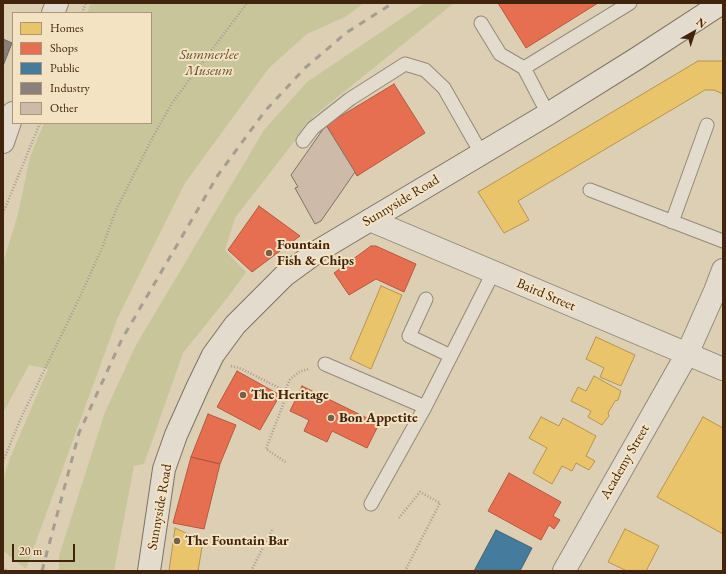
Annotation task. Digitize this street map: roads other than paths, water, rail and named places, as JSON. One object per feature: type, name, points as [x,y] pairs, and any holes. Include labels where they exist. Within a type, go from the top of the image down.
[{"type":"main road","name":"Sunnyside Road","points":[[149,571],[164,469],[176,435],[198,386],[211,360],[235,325],[285,275],[318,251],[548,114],[636,59],[721,3]]},
{"type":"main road","points":[[3,142],[12,116]]},
{"type":"main road","name":"Baird Street","points":[[370,220],[723,369]]},
{"type":"main road","name":"Academy Street","points":[[564,571],[687,354],[719,292],[723,270]]},
{"type":"lane","points":[[524,68],[630,3]]},
{"type":"lane","points":[[481,23],[500,54],[524,68],[548,114]]},
{"type":"lane","points":[[303,141],[313,128],[350,99],[405,64],[425,70],[444,88],[481,153]]},
{"type":"lane","points":[[672,222],[707,125]]},
{"type":"lane","points":[[590,190],[723,241]]},
{"type":"lane","points":[[371,504],[425,407],[493,273]]},
{"type":"lane","points":[[426,299],[409,336],[451,356]]},
{"type":"lane","points":[[325,364],[425,407]]},
{"type":"railway","points":[[42,571],[79,433],[122,339],[218,175],[265,111],[305,68],[346,33],[393,3]]},
{"type":"place","name":"Fountain Fish & Chips","points":[[269,253]]},
{"type":"place","name":"The Heritage","points":[[243,395]]},
{"type":"place","name":"Bon Appetite","points":[[331,418]]},
{"type":"place","name":"The Fountain Bar","points":[[177,541]]},
{"type":"park label","name":"Summerlee Museum","points":[[209,64]]}]
